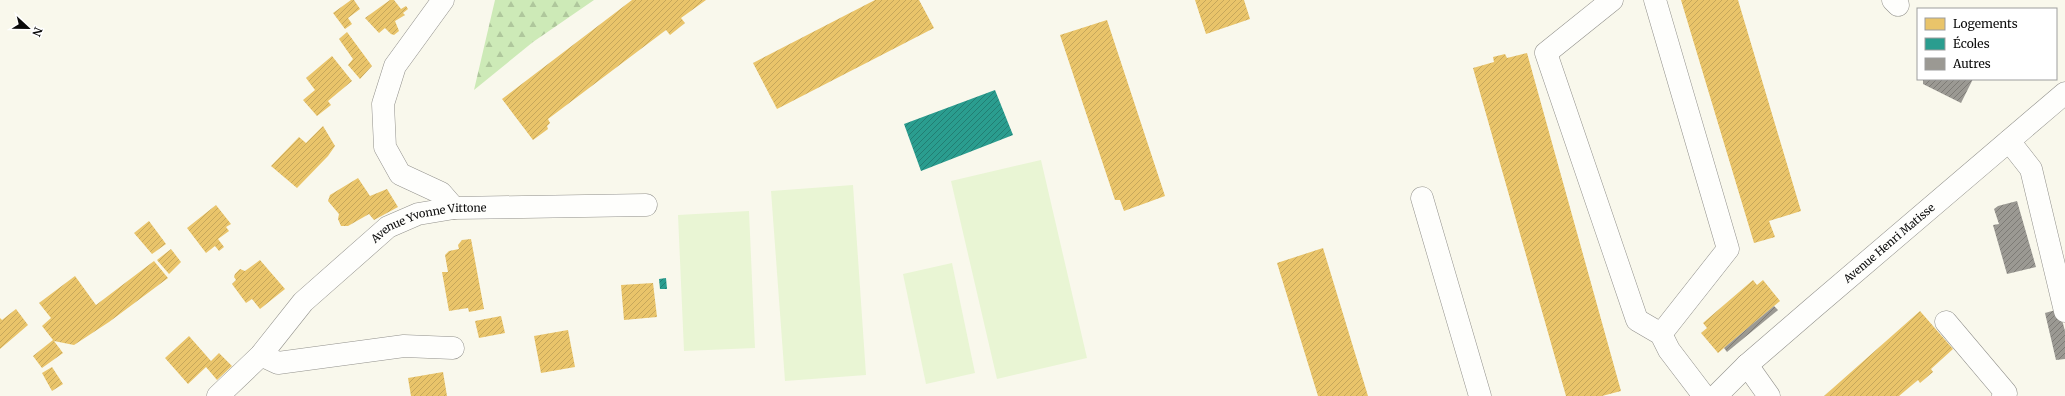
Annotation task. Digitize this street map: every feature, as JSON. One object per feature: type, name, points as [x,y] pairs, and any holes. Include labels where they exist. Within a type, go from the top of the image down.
[{"type":"street","points":[[443,0],[395,66],[383,104],[385,147],[400,174],[441,194],[454,208]]},
{"type":"street","points":[[1612,0],[1546,54],[1637,320],[1661,334],[1669,350],[1704,396]]},
{"type":"street","points":[[1655,0],[1728,249],[1661,334]]},
{"type":"street","name":"Avenue Henri Matisse","points":[[1716,396],[1747,365],[2065,93]]},
{"type":"street","points":[[2008,141],[2031,169],[2065,311]]},
{"type":"street","points":[[1422,198],[1480,396]]},
{"type":"street","name":"Avenue Yvonne Vittone","points":[[218,396],[261,355],[303,302],[388,227],[418,214],[454,208],[646,205]]},
{"type":"street","points":[[1946,322],[2006,393],[2003,396]]},
{"type":"street","points":[[261,355],[278,363],[404,346],[453,348]]},
{"type":"street","points":[[1747,365],[1769,396]]},
{"type":"green space","points":[[495,0],[594,0],[533,42],[474,90]]},
{"type":"green space","points":[[1041,160],[1087,358],[997,379],[951,181]]},
{"type":"green space","points":[[853,185],[866,375],[785,381],[771,191]]},
{"type":"green space","points":[[749,211],[755,348],[684,351],[678,215]]},
{"type":"green space","points":[[952,263],[975,373],[926,384],[903,274]]},
{"type":"building: Logements","points":[[351,0],[354,0],[360,9],[348,18],[352,24],[345,29],[333,13]]},
{"type":"building: Logements","points":[[390,0],[394,0],[401,9],[406,6],[408,9],[403,13],[405,15],[395,21],[399,31],[394,35],[385,28],[379,33],[365,18]]},
{"type":"building: Logements","points":[[632,0],[706,0],[681,18],[685,23],[670,35],[666,30],[548,119],[550,123],[547,126],[548,129],[533,140],[502,99]]},
{"type":"building: Logements","points":[[875,0],[919,0],[934,28],[777,109],[753,63]]},
{"type":"building: Logements","points":[[1195,0],[1244,0],[1250,19],[1206,34]]},
{"type":"building: Logements","points":[[1681,0],[1738,0],[1801,211],[1769,221],[1775,237],[1754,243]]},
{"type":"building: Logements","points":[[1107,20],[1165,196],[1124,211],[1120,200],[1115,200],[1060,35]]},
{"type":"building: Logements","points":[[347,32],[372,66],[360,79],[348,65],[353,59],[339,39]]},
{"type":"building: Logements","points":[[1527,53],[1621,391],[1602,396],[1566,396],[1473,68],[1494,62],[1493,57],[1505,54],[1507,58]]},
{"type":"building: Logements","points":[[332,56],[352,81],[328,101],[331,105],[317,116],[303,100],[315,90],[306,78]]},
{"type":"building: Logements","points":[[323,126],[335,146],[328,156],[297,188],[271,166],[299,137],[306,143]]},
{"type":"building: Logements","points":[[358,178],[370,196],[387,189],[398,207],[374,220],[369,214],[348,226],[341,226],[338,219],[339,214],[328,201],[330,195]]},
{"type":"building: Logements","points":[[216,205],[231,224],[226,227],[229,231],[218,239],[224,247],[219,251],[215,246],[206,253],[187,228]]},
{"type":"building: Logements","points":[[149,221],[166,244],[152,254],[134,233]]},
{"type":"building: Logements","points":[[471,239],[484,309],[469,312],[468,308],[449,311],[442,272],[448,272],[445,255],[449,251],[459,249],[458,245],[462,240]]},
{"type":"building: Logements","points":[[1323,248],[1368,396],[1318,396],[1277,263]]},
{"type":"building: Logements","points":[[171,249],[181,262],[169,274],[157,260]]},
{"type":"building: Logements","points":[[260,260],[285,289],[260,309],[252,299],[246,303],[232,284],[236,280],[234,277],[235,274],[240,269],[245,271]]},
{"type":"building: Logements","points":[[154,261],[168,278],[109,322],[74,345],[54,341],[63,353],[42,368],[33,356],[53,340],[42,326],[51,318],[39,303],[75,276],[96,305]]},
{"type":"building: Logements","points":[[1753,280],[1757,285],[1763,280],[1780,301],[1718,353],[1701,333],[1707,328],[1703,323]]},
{"type":"building: Logements","points":[[653,283],[657,317],[624,320],[621,285]]},
{"type":"building: Logements","points":[[16,309],[28,325],[0,349],[0,318],[2,320]]},
{"type":"building: Logements","points":[[1920,311],[1953,349],[1931,369],[1933,372],[1920,383],[1918,380],[1899,396],[1824,396]]},
{"type":"building: Logements","points":[[501,316],[505,333],[479,338],[475,321]]},
{"type":"building: Logements","points":[[568,330],[575,367],[541,373],[534,336]]},
{"type":"building: Logements","points":[[189,336],[211,361],[219,353],[232,366],[217,380],[206,367],[188,384],[165,358]]},
{"type":"building: Logements","points":[[52,367],[63,384],[52,391],[42,373]]},
{"type":"building: Logements","points":[[443,372],[447,396],[411,396],[408,378]]},
{"type":"building: Écoles","points":[[995,90],[1013,135],[921,171],[904,124]]},
{"type":"building: Écoles","points":[[666,278],[667,289],[660,289],[659,279]]},
{"type":"building: Autres","points":[[1923,80],[1972,80],[1961,103],[1923,84]]},
{"type":"building: Autres","points":[[2017,201],[2036,267],[2007,274],[1993,225],[1999,224],[1994,209],[1998,206]]},
{"type":"building: Autres","points":[[1774,306],[1778,310],[1727,352],[1724,348]]},
{"type":"building: Autres","points":[[2059,309],[2065,331],[2065,359],[2056,360],[2045,313]]}]
